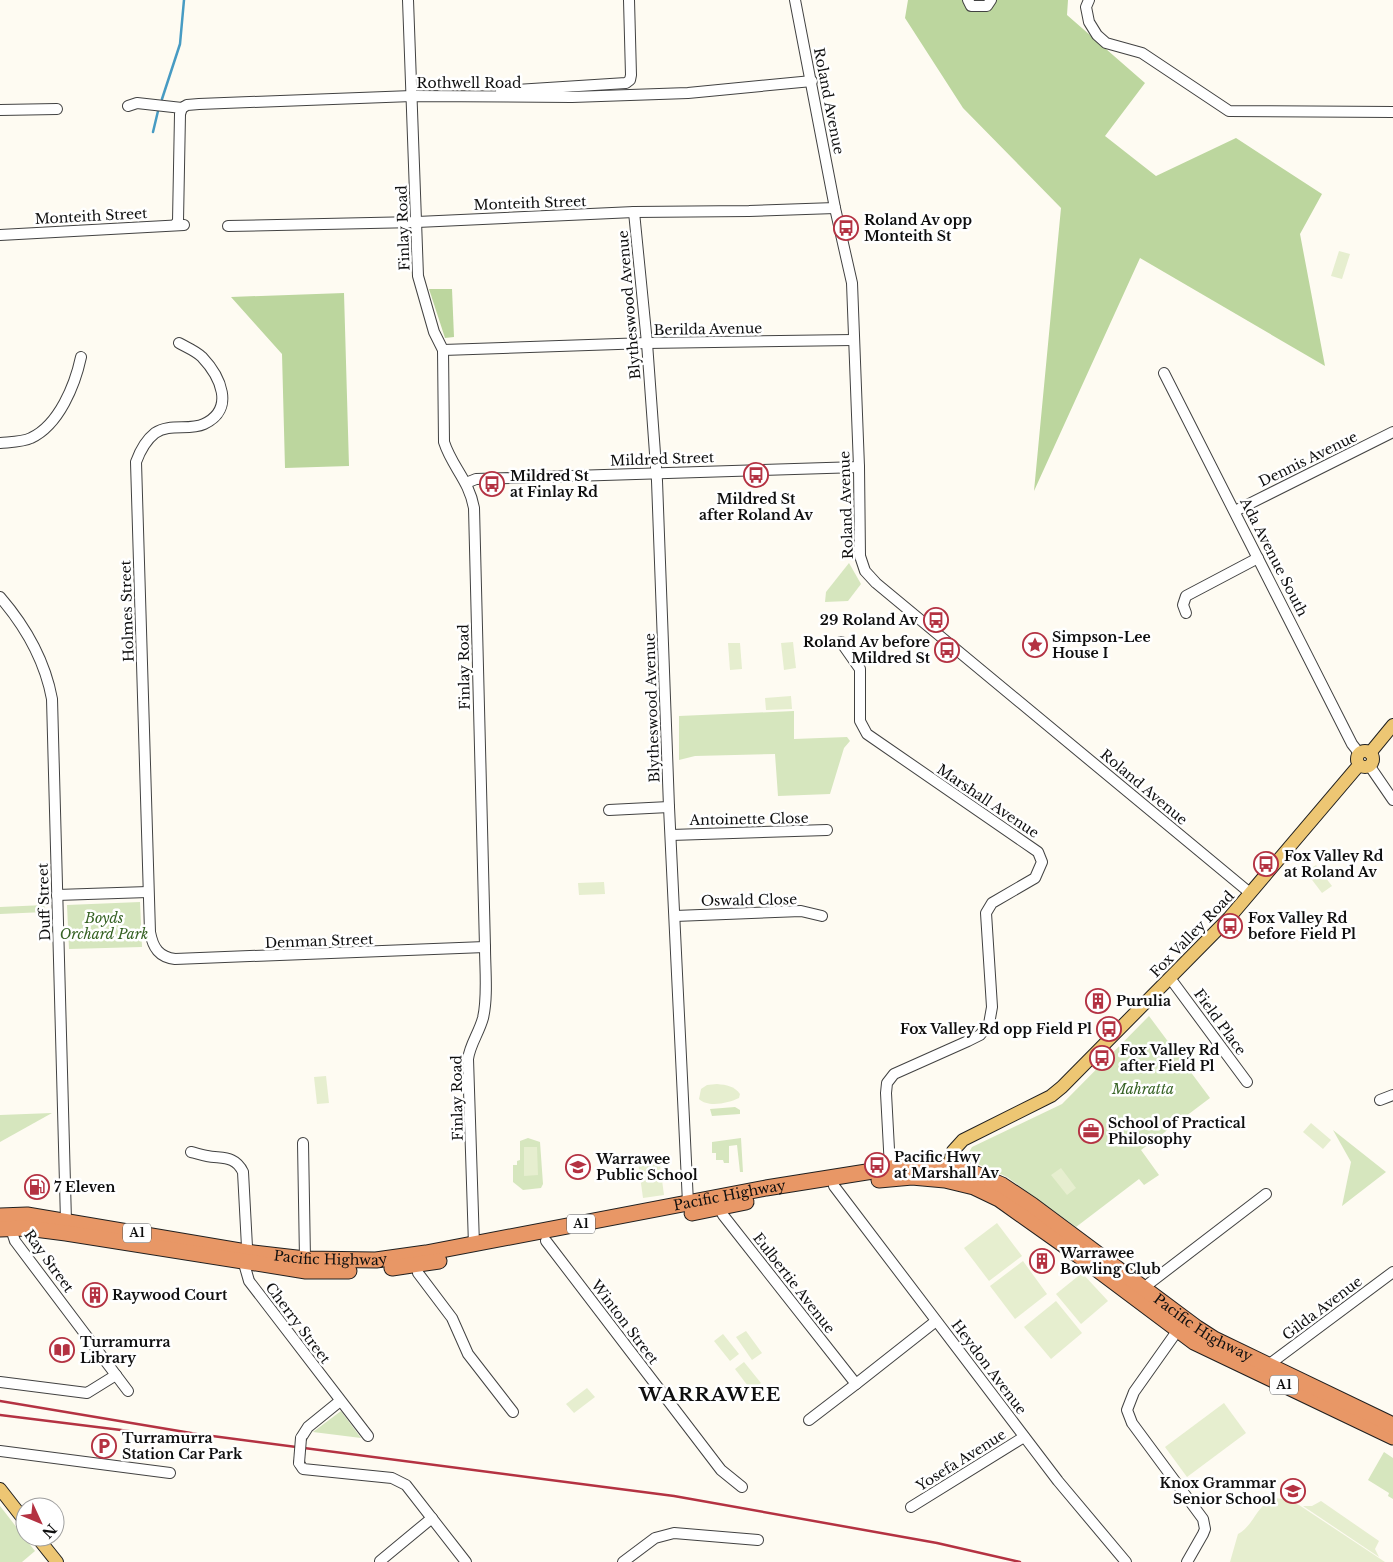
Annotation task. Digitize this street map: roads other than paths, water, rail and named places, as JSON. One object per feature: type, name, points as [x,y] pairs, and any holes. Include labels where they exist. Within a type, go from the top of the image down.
[{"type":"highway","name":"Pacific Highway","points":[[5,1222],[27,1228],[246,1258],[376,1260],[426,1254],[688,1203],[717,1203],[766,1188],[890,1168],[918,1166],[947,1173],[1014,1208],[1096,1268],[1181,1325],[1393,1425]]},
{"type":"highway","name":"Pacific Highway","points":[[5,1222],[27,1215],[66,1221],[306,1271],[371,1270],[417,1266],[546,1241],[717,1203],[892,1178],[969,1171],[1002,1185],[1040,1211],[1142,1289],[1201,1346],[1393,1437]]},
{"type":"main road","name":"Fox Valley Road","points":[[947,1173],[953,1151],[963,1140],[1051,1096],[1062,1087],[1250,894],[1393,725]]},
{"type":"main road","points":[[0,1489],[15,1508]]},
{"type":"main road","points":[[45,1547],[56,1562]]},
{"type":"street","name":"Finlay Road","points":[[408,0],[418,276],[434,332],[443,350],[444,442],[448,455],[466,483],[474,508],[485,947],[485,1010],[469,1050],[468,1059],[474,1245]]},
{"type":"street","points":[[489,96],[504,90],[626,83],[632,75],[629,0]]},
{"type":"street","name":"Roland Avenue","points":[[795,0],[835,208],[852,283],[859,467],[860,556],[862,566],[870,577],[1250,894]]},
{"type":"street","points":[[968,0],[972,6],[987,6],[991,0]]},
{"type":"street","points":[[1089,0],[1086,7],[1089,22],[1096,35],[1106,43],[1142,53],[1229,112],[1393,112]]},
{"type":"street","name":"Rothwell Road","points":[[128,106],[137,103],[182,108],[187,105],[199,104],[412,96],[572,97],[688,93],[812,81]]},
{"type":"street","name":"Monteith Street","points":[[0,235],[180,225],[178,221],[180,114],[182,108]]},
{"type":"street","points":[[0,110],[57,109]]},
{"type":"street","name":"Monteith Street","points":[[228,226],[417,222],[634,212],[835,208]]},
{"type":"street","name":"Blytheswood Avenue","points":[[634,212],[647,343],[656,473],[669,807],[688,1203]]},
{"type":"street","name":"Berilda Avenue","points":[[443,350],[647,343],[853,340]]},
{"type":"street","name":"Holmes Street","points":[[157,951],[153,945],[150,932],[148,892],[136,462],[141,450],[156,433],[167,428],[203,424],[213,418],[220,410],[223,393],[221,385],[201,356],[179,343]]},
{"type":"street","points":[[0,443],[30,438],[51,423],[76,378],[81,357]]},
{"type":"street","name":"Ada Avenue South","points":[[1164,373],[1352,744],[1393,800]]},
{"type":"street","name":"Dennis Avenue","points":[[1235,511],[1393,432]]},
{"type":"street","name":"Mildred Street","points":[[466,483],[476,479],[859,467]]},
{"type":"street","points":[[1186,614],[1183,601],[1188,595],[1258,558]]},
{"type":"street","name":"Duff Street","points":[[0,597],[14,613],[34,646],[44,666],[52,699],[66,1221]]},
{"type":"street","name":"Marshall Avenue","points":[[841,642],[860,669],[860,721],[867,734],[1038,852],[1042,862],[1035,878],[992,903],[986,913],[992,1007],[989,1024],[980,1035],[894,1074],[888,1083],[886,1093],[890,1168]]},
{"type":"street","points":[[609,810],[669,807]]},
{"type":"street","name":"Antoinette Close","points":[[671,835],[827,830]]},
{"type":"street","points":[[57,895],[148,892]]},
{"type":"street","name":"Oswald Close","points":[[675,916],[801,911],[822,916]]},
{"type":"street","name":"Denman Street","points":[[157,951],[162,956],[175,959],[485,947]]},
{"type":"street","name":"Field Place","points":[[1170,978],[1247,1082]]},
{"type":"street","points":[[1380,1100],[1393,1095]]},
{"type":"street","points":[[303,1144],[305,1259]]},
{"type":"street","name":"Cherry Street","points":[[191,1152],[205,1156],[231,1159],[240,1166],[243,1172],[246,1258],[249,1281],[368,1436]]},
{"type":"street","name":"Heydon Avenue","points":[[834,1186],[1058,1481],[1126,1562]]},
{"type":"street","points":[[1142,1289],[1266,1194]]},
{"type":"street","name":"Eulbertie Avenue","points":[[717,1203],[856,1384]]},
{"type":"street","name":"Ray Street","points":[[5,1222],[15,1241],[128,1391]]},
{"type":"street","name":"Winton Street","points":[[546,1241],[721,1470],[742,1487]]},
{"type":"street","points":[[417,1266],[418,1273],[452,1318],[468,1354],[513,1412]]},
{"type":"street","name":"Gilda Avenue","points":[[1268,1366],[1393,1272]]},
{"type":"street","points":[[809,1420],[936,1321]]},
{"type":"street","points":[[1181,1325],[1134,1392],[1126,1410],[1132,1423],[1203,1520],[1204,1534],[1186,1562]]},
{"type":"street","points":[[0,1382],[87,1393],[116,1375]]},
{"type":"street","points":[[340,1401],[308,1427],[301,1438],[299,1463],[303,1469],[392,1478],[400,1481],[412,1492],[466,1562]]},
{"type":"street","name":"Yosefa Avenue","points":[[912,1507],[1024,1437]]},
{"type":"street","points":[[0,1451],[170,1473]]},
{"type":"street","points":[[380,1561],[432,1518]]},
{"type":"street","points":[[623,1562],[654,1538],[674,1533],[758,1540]]},
{"type":"waterway","points":[[162,99],[180,44],[184,0]]},
{"type":"waterway","points":[[153,132],[158,111]]},
{"type":"railway","points":[[0,1401],[197,1434],[674,1496],[937,1543],[1020,1562]]},
{"type":"railway","points":[[0,1415],[129,1431]]},
{"type":"place","name":"Roland Av opp Monteith St","points":[[846,228]]},
{"type":"place","name":"Mildred St after Roland Av","points":[[756,475]]},
{"type":"place","name":"Mildred St at Finlay Rd","points":[[492,484]]},
{"type":"place","name":"29 Roland Av","points":[[936,620]]},
{"type":"place","name":"Simpson-Lee House I","points":[[1035,645]]},
{"type":"place","name":"Roland Av before Mildred St","points":[[947,650]]},
{"type":"place","name":"Fox Valley Rd at Roland Av","points":[[1266,864]]},
{"type":"place","name":"Fox Valley Rd before Field Pl","points":[[1230,926]]},
{"type":"place","name":"Purulia","points":[[1098,1001]]},
{"type":"place","name":"Fox Valley Rd opp Field Pl","points":[[1109,1029]]},
{"type":"place","name":"Fox Valley Rd after Field Pl","points":[[1102,1058]]},
{"type":"place","name":"School of Practical Philosophy","points":[[1091,1131]]},
{"type":"place","name":"Pacific Hwy at Marshall Av","points":[[877,1165]]},
{"type":"place","name":"Warrawee Public School","points":[[578,1167]]},
{"type":"place","name":"7 Eleven","points":[[37,1187]]},
{"type":"place","name":"Warrawee Bowling Club","points":[[1042,1261]]},
{"type":"place","name":"Raywood Court","points":[[95,1295]]},
{"type":"place","name":"Turramurra Library","points":[[62,1350]]},
{"type":"place","name":"Turramurra Station Car Park","points":[[104,1446]]},
{"type":"place","name":"Knox Grammar Senior School","points":[[1293,1491]]},
{"type":"district","name":"WARRAWEE","points":[[710,1394]]},
{"type":"park label","name":"Boyds Orchard Park","points":[[104,926]]},
{"type":"park label","name":"Mahratta","points":[[1143,1089]]}]
